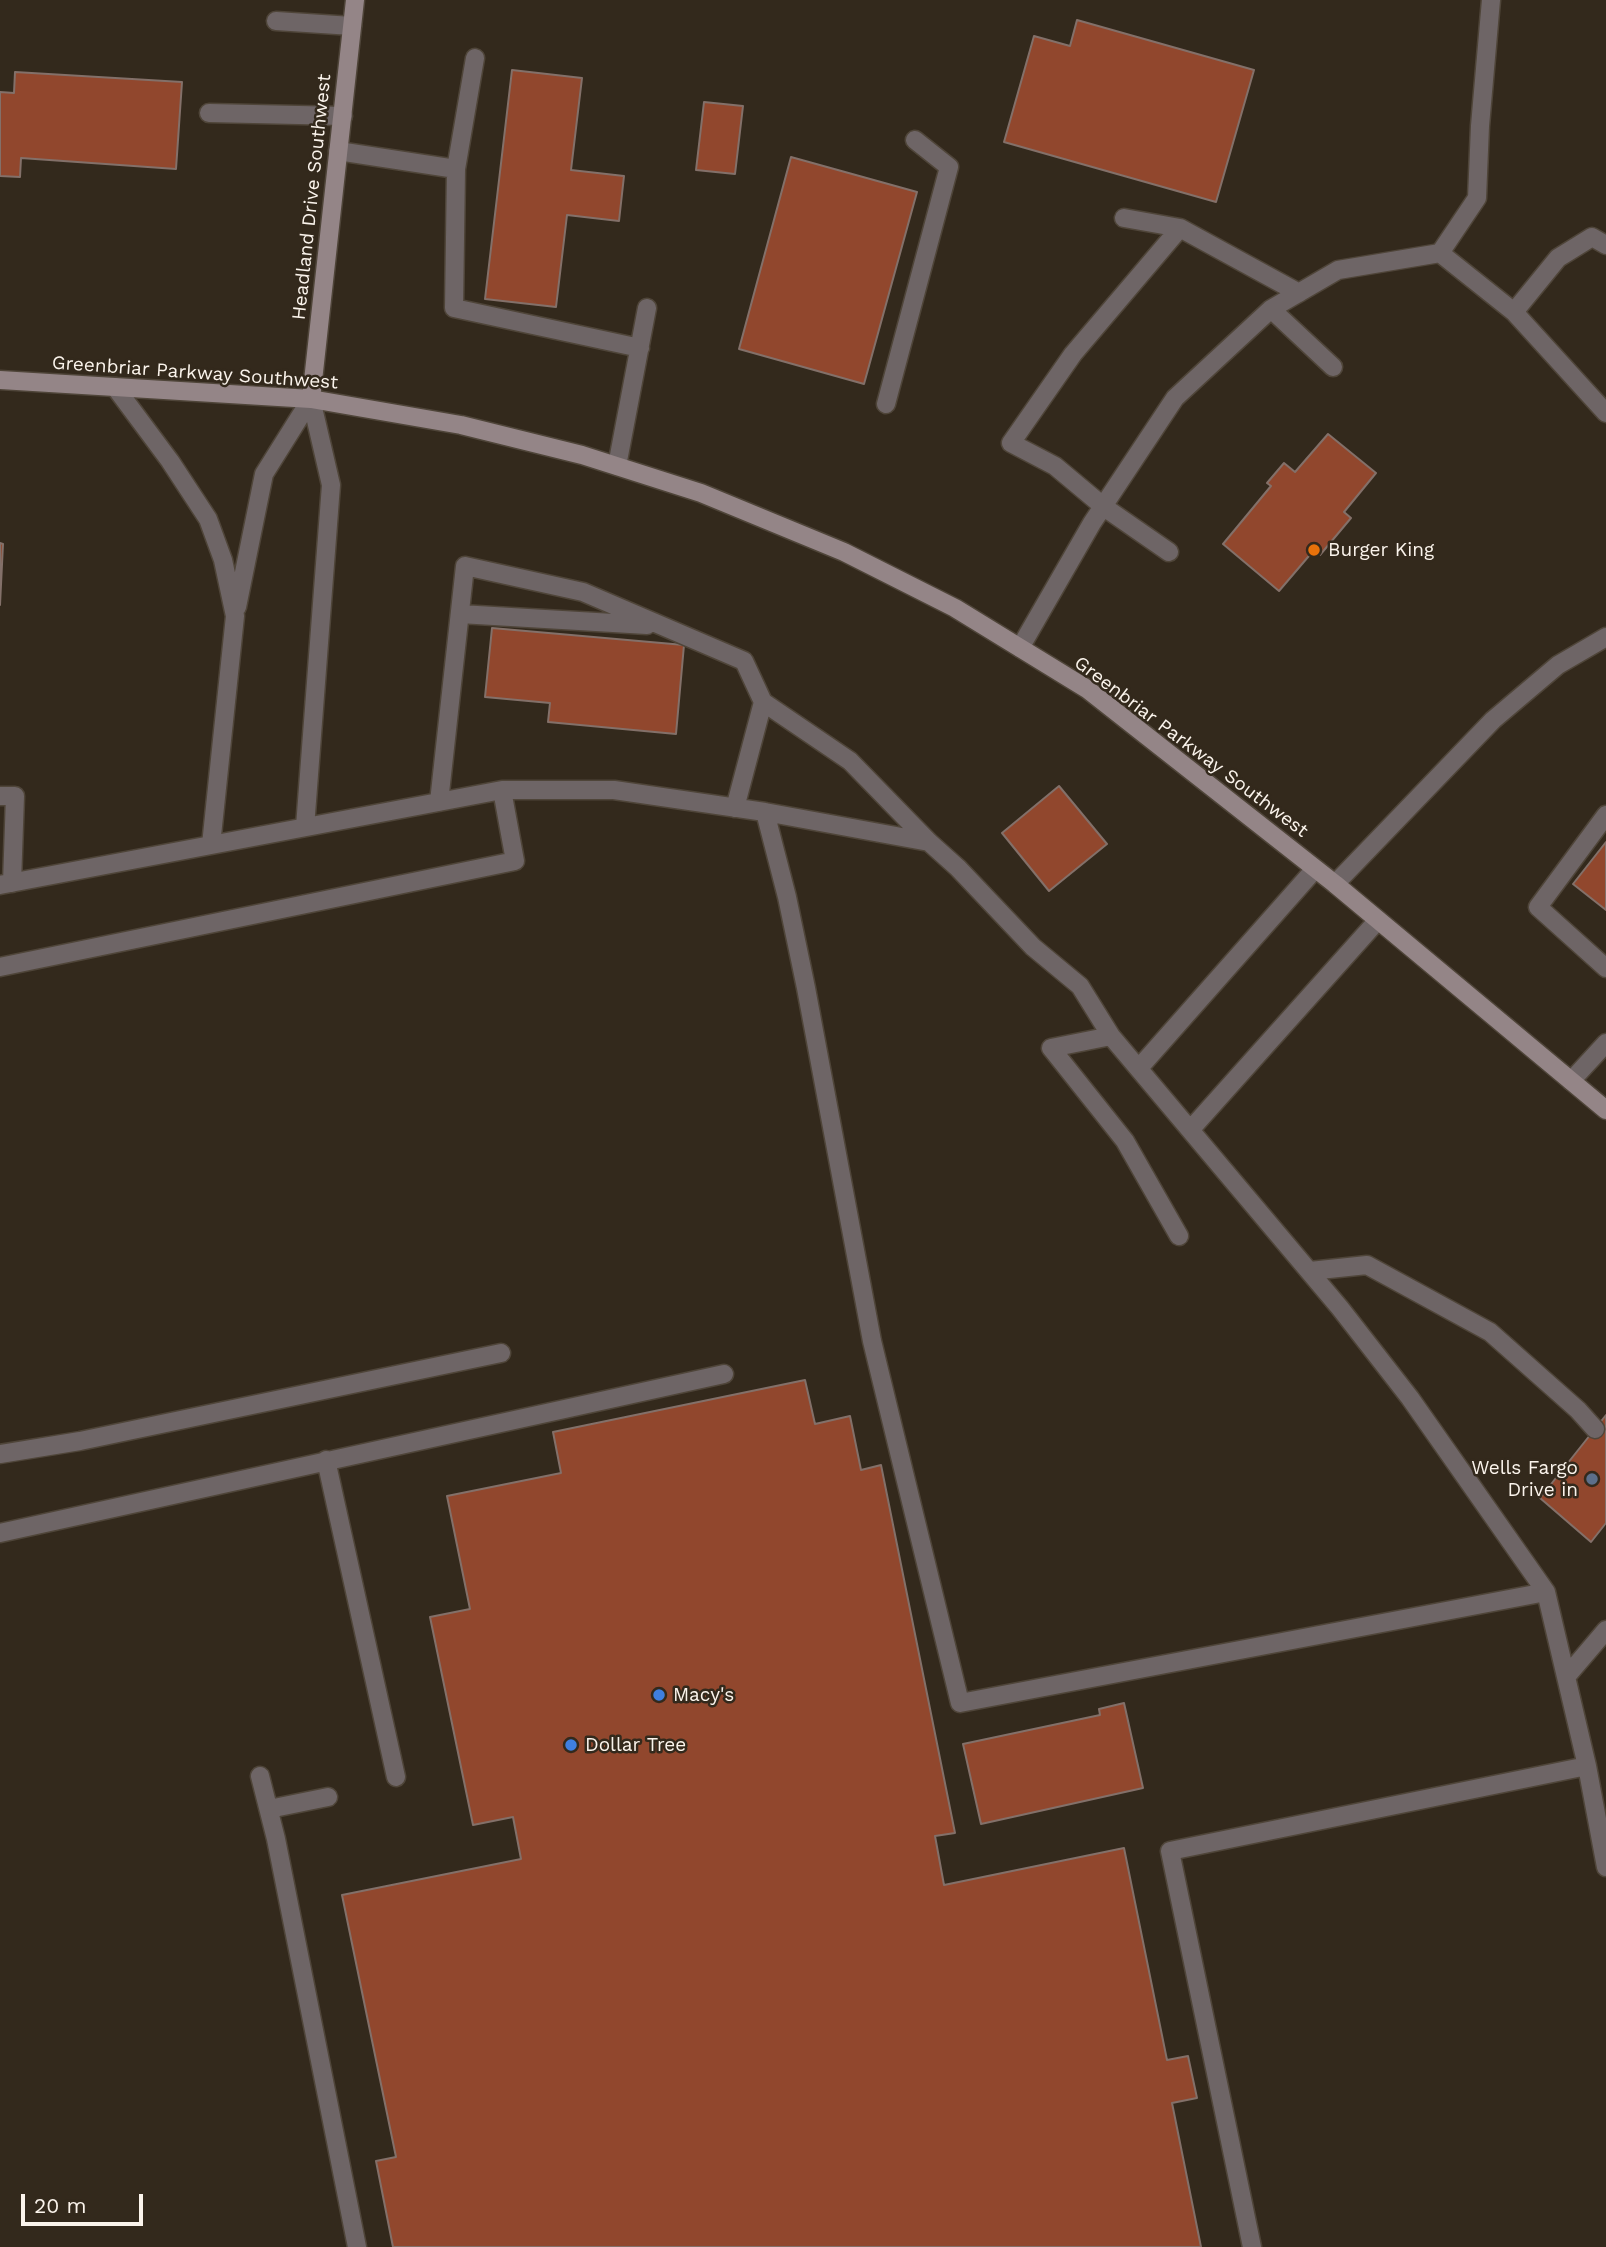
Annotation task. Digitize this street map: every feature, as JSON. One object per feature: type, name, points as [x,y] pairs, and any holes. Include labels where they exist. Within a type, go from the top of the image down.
[{"type":"main road","name":"Headland Drive Southwest","points":[[311,399],[355,0]]},
{"type":"main road","name":"Greenbriar Parkway Southwest","points":[[0,380],[311,399],[461,425],[582,455],[701,493],[844,552],[955,608],[1087,690],[1335,884],[1606,1110]]},
{"type":"street","points":[[1020,648],[1104,507],[1175,398],[1271,309],[1338,270],[1440,253],[1477,198],[1491,0]]},
{"type":"street","points":[[276,21],[352,26]]},
{"type":"street","points":[[475,58],[456,169],[454,307],[640,348]]},
{"type":"street","points":[[209,113],[343,116]]},
{"type":"street","points":[[886,404],[950,167],[915,140]]},
{"type":"street","points":[[338,151],[456,169]]},
{"type":"street","points":[[1124,218],[1180,228],[1299,293]]},
{"type":"street","points":[[1169,552],[1104,507],[1055,466],[1011,443],[1073,354],[1180,228]]},
{"type":"street","points":[[1514,312],[1558,258],[1592,237],[1606,245]]},
{"type":"street","points":[[1440,253],[1514,312],[1606,413]]},
{"type":"street","points":[[617,466],[648,308]]},
{"type":"street","points":[[1271,309],[1333,367]]},
{"type":"street","points":[[115,387],[170,461],[208,519],[223,559],[235,616]]},
{"type":"street","points":[[211,845],[235,616],[264,474],[311,399]]},
{"type":"street","points":[[305,827],[331,485],[311,399]]},
{"type":"street","points":[[439,802],[465,566],[583,592],[744,662],[763,702],[850,761],[1033,947],[1080,986],[1111,1036],[1310,1271],[1410,1398],[1546,1592],[1587,1766],[1600,1800],[1606,1867]]},
{"type":"street","points":[[460,614],[661,626]]},
{"type":"street","points":[[1335,884],[1493,720],[1558,666],[1606,638]]},
{"type":"street","points":[[735,808],[763,702]]},
{"type":"street","points":[[0,967],[515,861],[502,790]]},
{"type":"street","points":[[7,796],[6,884],[502,790],[614,790],[765,812],[929,842]]},
{"type":"street","points":[[765,812],[787,897],[806,988],[872,1341],[960,1703],[1546,1592]]},
{"type":"street","points":[[1606,815],[1538,907],[1606,968]]},
{"type":"street","points":[[1139,1068],[1315,869]]},
{"type":"street","points":[[1191,1129],[1378,920]]},
{"type":"street","points":[[1111,1036],[1051,1048],[1125,1141],[1178,1236]]},
{"type":"street","points":[[1572,1082],[1606,1043]]},
{"type":"street","points":[[1310,1271],[1367,1265],[1490,1332],[1578,1410],[1595,1429]]},
{"type":"street","points":[[0,1454],[80,1441],[502,1353]]},
{"type":"street","points":[[0,1533],[724,1374]]},
{"type":"street","points":[[326,1460],[396,1777]]},
{"type":"street","points":[[1566,1677],[1606,1630]]},
{"type":"street","points":[[1252,2247],[1170,1851],[1587,1766]]},
{"type":"street","points":[[260,1776],[269,1809],[357,2247]]},
{"type":"street","points":[[269,1809],[328,1797]]},
{"type":"building","points":[[1077,20],[1254,70],[1216,202],[1004,142],[1034,36],[1070,46]]},
{"type":"building","points":[[512,70],[582,78],[571,170],[624,176],[619,221],[567,215],[556,307],[485,299]]},
{"type":"building","points":[[15,72],[182,82],[176,169],[21,158],[20,177],[0,176],[0,92],[14,93]]},
{"type":"building","points":[[704,102],[743,106],[735,174],[696,170]]},
{"type":"building","points":[[791,157],[917,192],[864,384],[739,349]]},
{"type":"building","points":[[1328,434],[1376,473],[1344,512],[1351,518],[1320,555],[1314,550],[1279,591],[1223,544],[1271,486],[1267,483],[1284,463],[1295,472]]},
{"type":"building","points":[[0,543],[3,544],[0,605]]},
{"type":"building","points":[[492,628],[684,645],[676,734],[548,722],[550,703],[485,697]]},
{"type":"building","points":[[1059,786],[1107,844],[1049,891],[1002,833]]},
{"type":"building","points":[[1606,842],[1606,910],[1573,884]]},
{"type":"building","points":[[805,1380],[815,1424],[850,1416],[861,1470],[881,1465],[955,1833],[935,1836],[944,1885],[1124,1848],[1167,2060],[1188,2056],[1197,2098],[1172,2103],[1201,2247],[393,2247],[376,2161],[396,2157],[342,1895],[521,1859],[513,1817],[473,1825],[430,1617],[470,1609],[447,1496],[561,1473],[553,1432]]},
{"type":"building","points":[[1606,1415],[1606,1523],[1591,1542],[1540,1498]]},
{"type":"building","points":[[1124,1703],[1143,1788],[981,1824],[963,1744],[1100,1715],[1099,1709]]},
{"type":"place","name":"Burger King","points":[[1314,550]]},
{"type":"place","name":"Wells Fargo Drive in","points":[[1592,1479]]},
{"type":"place","name":"Macy's","points":[[659,1695]]},
{"type":"place","name":"Dollar Tree","points":[[571,1745]]}]
